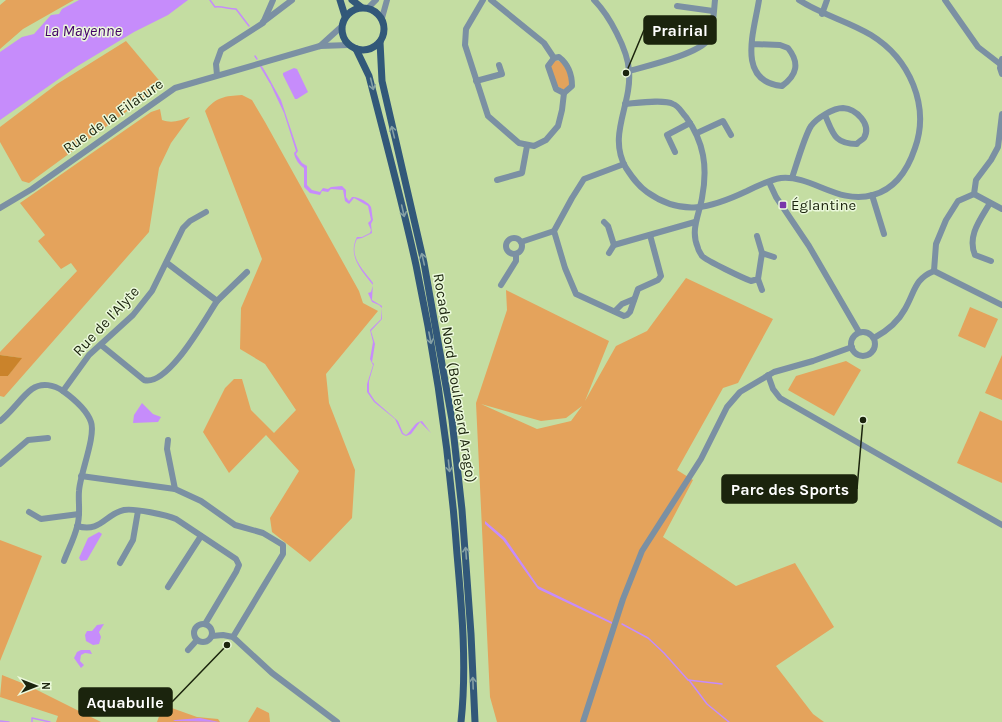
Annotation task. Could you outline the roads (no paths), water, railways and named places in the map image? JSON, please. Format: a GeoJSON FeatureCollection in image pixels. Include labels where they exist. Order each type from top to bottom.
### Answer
{"type":"FeatureCollection","features":[{"type":"Feature","properties":{"kind":"main road"},"geometry":{"type":"LineString","coordinates":[[340,0],[346,16]]}},
{"type":"Feature","properties":{"kind":"main road"},"geometry":{"type":"LineString","coordinates":[[352,0],[373,10],[382,18],[384,31],[380,42],[369,50],[356,49],[348,45],[344,40],[341,27],[346,16],[355,8],[364,7]]}},
{"type":"Feature","properties":{"kind":"main road","name":"Rocade Nord (Boulevard Arago)"},"geometry":{"type":"LineString","coordinates":[[380,42],[382,81],[424,263],[452,420],[463,518],[475,722]]}},
{"type":"Feature","properties":{"kind":"main road","name":"Rocade Nord (Boulevard Arago)"},"geometry":{"type":"LineString","coordinates":[[356,49],[369,76],[416,264],[444,422],[454,510],[461,605],[463,643],[461,722]]}},
{"type":"Feature","properties":{"kind":"street"},"geometry":{"type":"LineString","coordinates":[[262,23],[273,0]]}},
{"type":"Feature","properties":{"kind":"street"},"geometry":{"type":"LineString","coordinates":[[217,75],[216,64],[221,50],[262,23],[292,0]]}},
{"type":"Feature","properties":{"kind":"street"},"geometry":{"type":"LineString","coordinates":[[364,7],[376,0]]}},
{"type":"Feature","properties":{"kind":"street"},"geometry":{"type":"LineString","coordinates":[[382,18],[387,0]]}},
{"type":"Feature","properties":{"kind":"street"},"geometry":{"type":"LineString","coordinates":[[483,0],[466,30],[465,45],[488,116],[519,144],[534,146],[546,140],[558,126],[564,93],[572,86],[572,80],[566,62],[559,57],[554,58],[548,66],[553,84],[556,89],[564,93]]}},
{"type":"Feature","properties":{"kind":"street"},"geometry":{"type":"LineString","coordinates":[[490,0],[544,43],[554,58]]}},
{"type":"Feature","properties":{"kind":"street"},"geometry":{"type":"LineString","coordinates":[[594,0],[613,26],[629,71],[629,85],[620,123],[618,145],[624,164],[638,185],[659,199],[678,206],[700,208],[721,203],[769,182],[792,178],[844,196],[853,197],[872,195],[887,189],[900,178],[912,157],[921,128],[921,112],[918,94],[906,70],[896,56],[884,44],[856,28],[822,14],[799,0]]}},
{"type":"Feature","properties":{"kind":"street"},"geometry":{"type":"LineString","coordinates":[[629,71],[677,57],[705,44],[710,38],[715,0]]}},
{"type":"Feature","properties":{"kind":"street"},"geometry":{"type":"LineString","coordinates":[[753,44],[780,45],[788,48],[796,63],[796,71],[791,80],[782,86],[772,85],[763,81],[754,71],[751,58],[753,44],[760,0]]}},
{"type":"Feature","properties":{"kind":"street"},"geometry":{"type":"LineString","coordinates":[[822,14],[827,0]]}},
{"type":"Feature","properties":{"kind":"street"},"geometry":{"type":"LineString","coordinates":[[945,0],[978,48],[1001,62],[1002,74]]}},
{"type":"Feature","properties":{"kind":"street"},"geometry":{"type":"LineString","coordinates":[[677,6],[714,11]]}},
{"type":"Feature","properties":{"kind":"street","name":"Rue de la Filature"},"geometry":{"type":"LineString","coordinates":[[320,46],[341,27]]}},
{"type":"Feature","properties":{"kind":"street","name":"Rue de la Filature"},"geometry":{"type":"LineString","coordinates":[[0,208],[32,189],[163,95],[181,86],[320,46],[348,45]]}},
{"type":"Feature","properties":{"kind":"street"},"geometry":{"type":"LineString","coordinates":[[476,81],[502,74],[499,64]]}},
{"type":"Feature","properties":{"kind":"street"},"geometry":{"type":"LineString","coordinates":[[625,104],[673,103],[690,123],[697,133],[703,151],[705,166],[700,208],[695,222],[695,238],[698,249],[703,256],[751,281],[758,279]]}},
{"type":"Feature","properties":{"kind":"street"},"geometry":{"type":"LineString","coordinates":[[792,178],[811,126],[825,115],[834,110],[843,108],[853,111],[864,120],[866,128],[864,138],[856,144],[840,142],[835,136],[825,115]]}},
{"type":"Feature","properties":{"kind":"street"},"geometry":{"type":"LineString","coordinates":[[974,194],[976,180],[991,160],[998,146],[1002,114]]}},
{"type":"Feature","properties":{"kind":"street"},"geometry":{"type":"LineString","coordinates":[[697,133],[723,122],[731,136]]}},
{"type":"Feature","properties":{"kind":"street"},"geometry":{"type":"LineString","coordinates":[[674,152],[667,135],[690,123]]}},
{"type":"Feature","properties":{"kind":"street"},"geometry":{"type":"LineString","coordinates":[[497,180],[522,173],[527,146]]}},
{"type":"Feature","properties":{"kind":"street"},"geometry":{"type":"LineString","coordinates":[[522,242],[554,232],[584,179],[624,164]]}},
{"type":"Feature","properties":{"kind":"street"},"geometry":{"type":"LineString","coordinates":[[769,182],[776,197],[809,246],[859,332]]}},
{"type":"Feature","properties":{"kind":"street"},"geometry":{"type":"LineString","coordinates":[[974,194],[990,204],[1002,209]]}},
{"type":"Feature","properties":{"kind":"street"},"geometry":{"type":"LineString","coordinates":[[934,271],[936,244],[946,220],[958,201],[974,194]]}},
{"type":"Feature","properties":{"kind":"street"},"geometry":{"type":"LineString","coordinates":[[872,195],[884,234]]}},
{"type":"Feature","properties":{"kind":"street"},"geometry":{"type":"LineString","coordinates":[[990,204],[975,229],[972,240],[975,256],[991,261]]}},
{"type":"Feature","properties":{"kind":"street","name":"Rue de l'Alyte"},"geometry":{"type":"LineString","coordinates":[[63,391],[89,355],[133,315],[152,291],[183,228],[190,221],[206,212]]}},
{"type":"Feature","properties":{"kind":"street"},"geometry":{"type":"LineString","coordinates":[[604,222],[608,226],[614,245]]}},
{"type":"Feature","properties":{"kind":"street"},"geometry":{"type":"LineString","coordinates":[[609,253],[614,245],[695,222]]}},
{"type":"Feature","properties":{"kind":"street"},"geometry":{"type":"LineString","coordinates":[[554,232],[565,268],[576,294],[627,315],[630,312],[638,289],[658,280],[661,276],[650,235]]}},
{"type":"Feature","properties":{"kind":"street"},"geometry":{"type":"LineString","coordinates":[[757,236],[762,253],[758,279],[762,290]]}},
{"type":"Feature","properties":{"kind":"street"},"geometry":{"type":"LineString","coordinates":[[512,238],[518,238],[522,242],[522,250],[516,254],[508,252],[506,244],[512,238]]}},
{"type":"Feature","properties":{"kind":"street"},"geometry":{"type":"LineString","coordinates":[[762,253],[774,257]]}},
{"type":"Feature","properties":{"kind":"street"},"geometry":{"type":"LineString","coordinates":[[501,285],[516,261],[516,254]]}},
{"type":"Feature","properties":{"kind":"street"},"geometry":{"type":"LineString","coordinates":[[167,263],[217,301]]}},
{"type":"Feature","properties":{"kind":"street"},"geometry":{"type":"LineString","coordinates":[[934,271],[1002,305]]}},
{"type":"Feature","properties":{"kind":"street"},"geometry":{"type":"LineString","coordinates":[[874,338],[895,324],[905,310],[921,278],[934,271]]}},
{"type":"Feature","properties":{"kind":"street"},"geometry":{"type":"LineString","coordinates":[[101,345],[144,380],[155,380],[168,370],[180,356],[217,301],[247,272]]}},
{"type":"Feature","properties":{"kind":"street"},"geometry":{"type":"LineString","coordinates":[[615,311],[622,304],[634,299]]}},
{"type":"Feature","properties":{"kind":"street"},"geometry":{"type":"LineString","coordinates":[[852,347],[854,337],[859,332],[866,332],[874,338]]}},
{"type":"Feature","properties":{"kind":"street"},"geometry":{"type":"LineString","coordinates":[[852,347],[859,354],[866,355],[874,348],[874,338]]}},
{"type":"Feature","properties":{"kind":"street"},"geometry":{"type":"LineString","coordinates":[[583,722],[623,599],[642,551],[701,459],[727,407],[740,392],[768,375],[852,347]]}},
{"type":"Feature","properties":{"kind":"street"},"geometry":{"type":"LineString","coordinates":[[768,375],[773,389],[780,398],[1002,525]]}},
{"type":"Feature","properties":{"kind":"street"},"geometry":{"type":"LineString","coordinates":[[0,421],[11,412],[32,388],[42,385],[52,385],[63,391],[85,411],[92,424],[90,444],[79,490],[79,514],[77,526],[64,561]]}},
{"type":"Feature","properties":{"kind":"street"},"geometry":{"type":"LineString","coordinates":[[0,464],[28,440],[48,438]]}},
{"type":"Feature","properties":{"kind":"street"},"geometry":{"type":"LineString","coordinates":[[168,440],[167,449],[175,489]]}},
{"type":"Feature","properties":{"kind":"street"},"geometry":{"type":"LineString","coordinates":[[82,476],[175,489],[201,501],[234,525],[264,533],[282,545],[283,554],[233,637]]}},
{"type":"Feature","properties":{"kind":"street"},"geometry":{"type":"LineString","coordinates":[[77,526],[87,529],[94,528],[123,510],[170,516],[236,559],[239,565],[236,572],[205,624],[199,625],[195,630],[194,636],[198,640],[206,642],[212,636],[223,634],[233,637],[272,673],[336,722]]}},
{"type":"Feature","properties":{"kind":"street"},"geometry":{"type":"LineString","coordinates":[[120,563],[134,540],[138,511]]}},
{"type":"Feature","properties":{"kind":"street"},"geometry":{"type":"LineString","coordinates":[[29,512],[41,518],[79,514]]}},
{"type":"Feature","properties":{"kind":"street"},"geometry":{"type":"LineString","coordinates":[[168,587],[201,536]]}},
{"type":"Feature","properties":{"kind":"street"},"geometry":{"type":"LineString","coordinates":[[205,624],[212,630],[212,636]]}},
{"type":"Feature","properties":{"kind":"street"},"geometry":{"type":"LineString","coordinates":[[188,650],[198,640]]}},
{"type":"Feature","properties":{"kind":"water","name":"La Mayenne"},"geometry":{"type":"Polygon","coordinates":[[[79,0],[188,0],[168,15],[134,32],[76,67],[0,120],[0,52],[22,37],[34,34],[51,15],[59,14],[62,9],[79,0]]]}},
{"type":"Feature","properties":{"kind":"water"},"geometry":{"type":"Polygon","coordinates":[[[261,64],[281,100],[298,151],[296,154],[302,163],[307,166],[307,185],[312,190],[320,192],[323,188],[328,189],[331,187],[342,186],[346,190],[346,197],[349,201],[352,197],[357,197],[365,201],[371,207],[373,220],[371,224],[372,233],[362,238],[357,239],[354,252],[354,244],[357,237],[362,237],[370,233],[371,230],[368,223],[371,220],[368,206],[354,198],[349,204],[345,201],[343,190],[331,189],[328,192],[322,191],[320,195],[310,193],[304,187],[304,168],[299,164],[295,157],[294,153],[296,151],[284,113],[261,64]]]}},
{"type":"Feature","properties":{"kind":"water"},"geometry":{"type":"Polygon","coordinates":[[[294,68],[297,69],[308,92],[297,99],[295,99],[283,75],[283,73],[294,68]]]}},
{"type":"Feature","properties":{"kind":"water"},"geometry":{"type":"Polygon","coordinates":[[[354,253],[358,263],[373,285],[364,274],[360,269],[354,253]]]}},
{"type":"Feature","properties":{"kind":"water"},"geometry":{"type":"Polygon","coordinates":[[[373,286],[372,300],[382,306],[382,308],[372,302],[368,293],[371,292],[373,286]]]}},
{"type":"Feature","properties":{"kind":"water"},"geometry":{"type":"Polygon","coordinates":[[[382,308],[382,319],[371,331],[375,344],[372,362],[374,364],[369,381],[369,392],[375,401],[398,421],[403,433],[406,435],[417,423],[422,421],[431,433],[420,422],[411,434],[406,436],[402,434],[395,419],[374,402],[367,392],[367,384],[373,365],[370,359],[373,342],[370,330],[381,319],[382,308]]]}},
{"type":"Feature","properties":{"kind":"water"},"geometry":{"type":"Polygon","coordinates":[[[142,403],[153,414],[161,417],[158,422],[133,423],[134,415],[142,403]]]}},
{"type":"Feature","properties":{"kind":"water"},"geometry":{"type":"Polygon","coordinates":[[[485,521],[505,538],[538,586],[612,622],[612,624],[538,589],[503,540],[485,524],[485,521]]]}},
{"type":"Feature","properties":{"kind":"water"},"geometry":{"type":"Polygon","coordinates":[[[99,532],[102,534],[87,560],[81,561],[79,558],[88,538],[99,532]]]}},
{"type":"Feature","properties":{"kind":"water"},"geometry":{"type":"Polygon","coordinates":[[[104,624],[99,632],[101,637],[99,644],[93,645],[86,641],[85,635],[87,631],[92,631],[97,625],[104,624]]]}},
{"type":"Feature","properties":{"kind":"water"},"geometry":{"type":"Polygon","coordinates":[[[81,650],[90,650],[92,654],[85,653],[81,655],[80,661],[84,665],[81,668],[74,658],[77,652],[81,650]]]}},
{"type":"Feature","properties":{"kind":"water"},"geometry":{"type":"Polygon","coordinates":[[[200,718],[219,722],[173,721],[175,720],[200,718]]]}},
{"type":"Feature","properties":{"kind":"waterway"},"geometry":{"type":"LineString","coordinates":[[210,0],[215,7],[236,9],[249,26]]}},
{"type":"Feature","properties":{"kind":"waterway"},"geometry":{"type":"LineString","coordinates":[[260,65],[270,82]]}},
{"type":"Feature","properties":{"kind":"waterway"},"geometry":{"type":"LineString","coordinates":[[622,624],[648,638],[664,653],[688,680],[722,684]]}},
{"type":"Feature","properties":{"kind":"waterway"},"geometry":{"type":"LineString","coordinates":[[689,680],[707,704],[729,722]]}},
{"type":"Feature","properties":{"kind":"waterway"},"geometry":{"type":"LineString","coordinates":[[32,722],[32,718],[50,722]]}},
{"type":"Feature","properties":{"kind":"waterway"},"geometry":{"type":"LineString","coordinates":[[0,721],[9,722]]}},
{"type":"Feature","properties":{"kind":"place","name":"Prairial"},"geometry":{"type":"Point","coordinates":[626,73]}},
{"type":"Feature","properties":{"kind":"place","name":"Églantine"},"geometry":{"type":"Point","coordinates":[783,205]}},
{"type":"Feature","properties":{"kind":"place","name":"Parc des Sports"},"geometry":{"type":"Point","coordinates":[863,420]}},
{"type":"Feature","properties":{"kind":"place","name":"Aquabulle"},"geometry":{"type":"Point","coordinates":[227,645]}}]}
